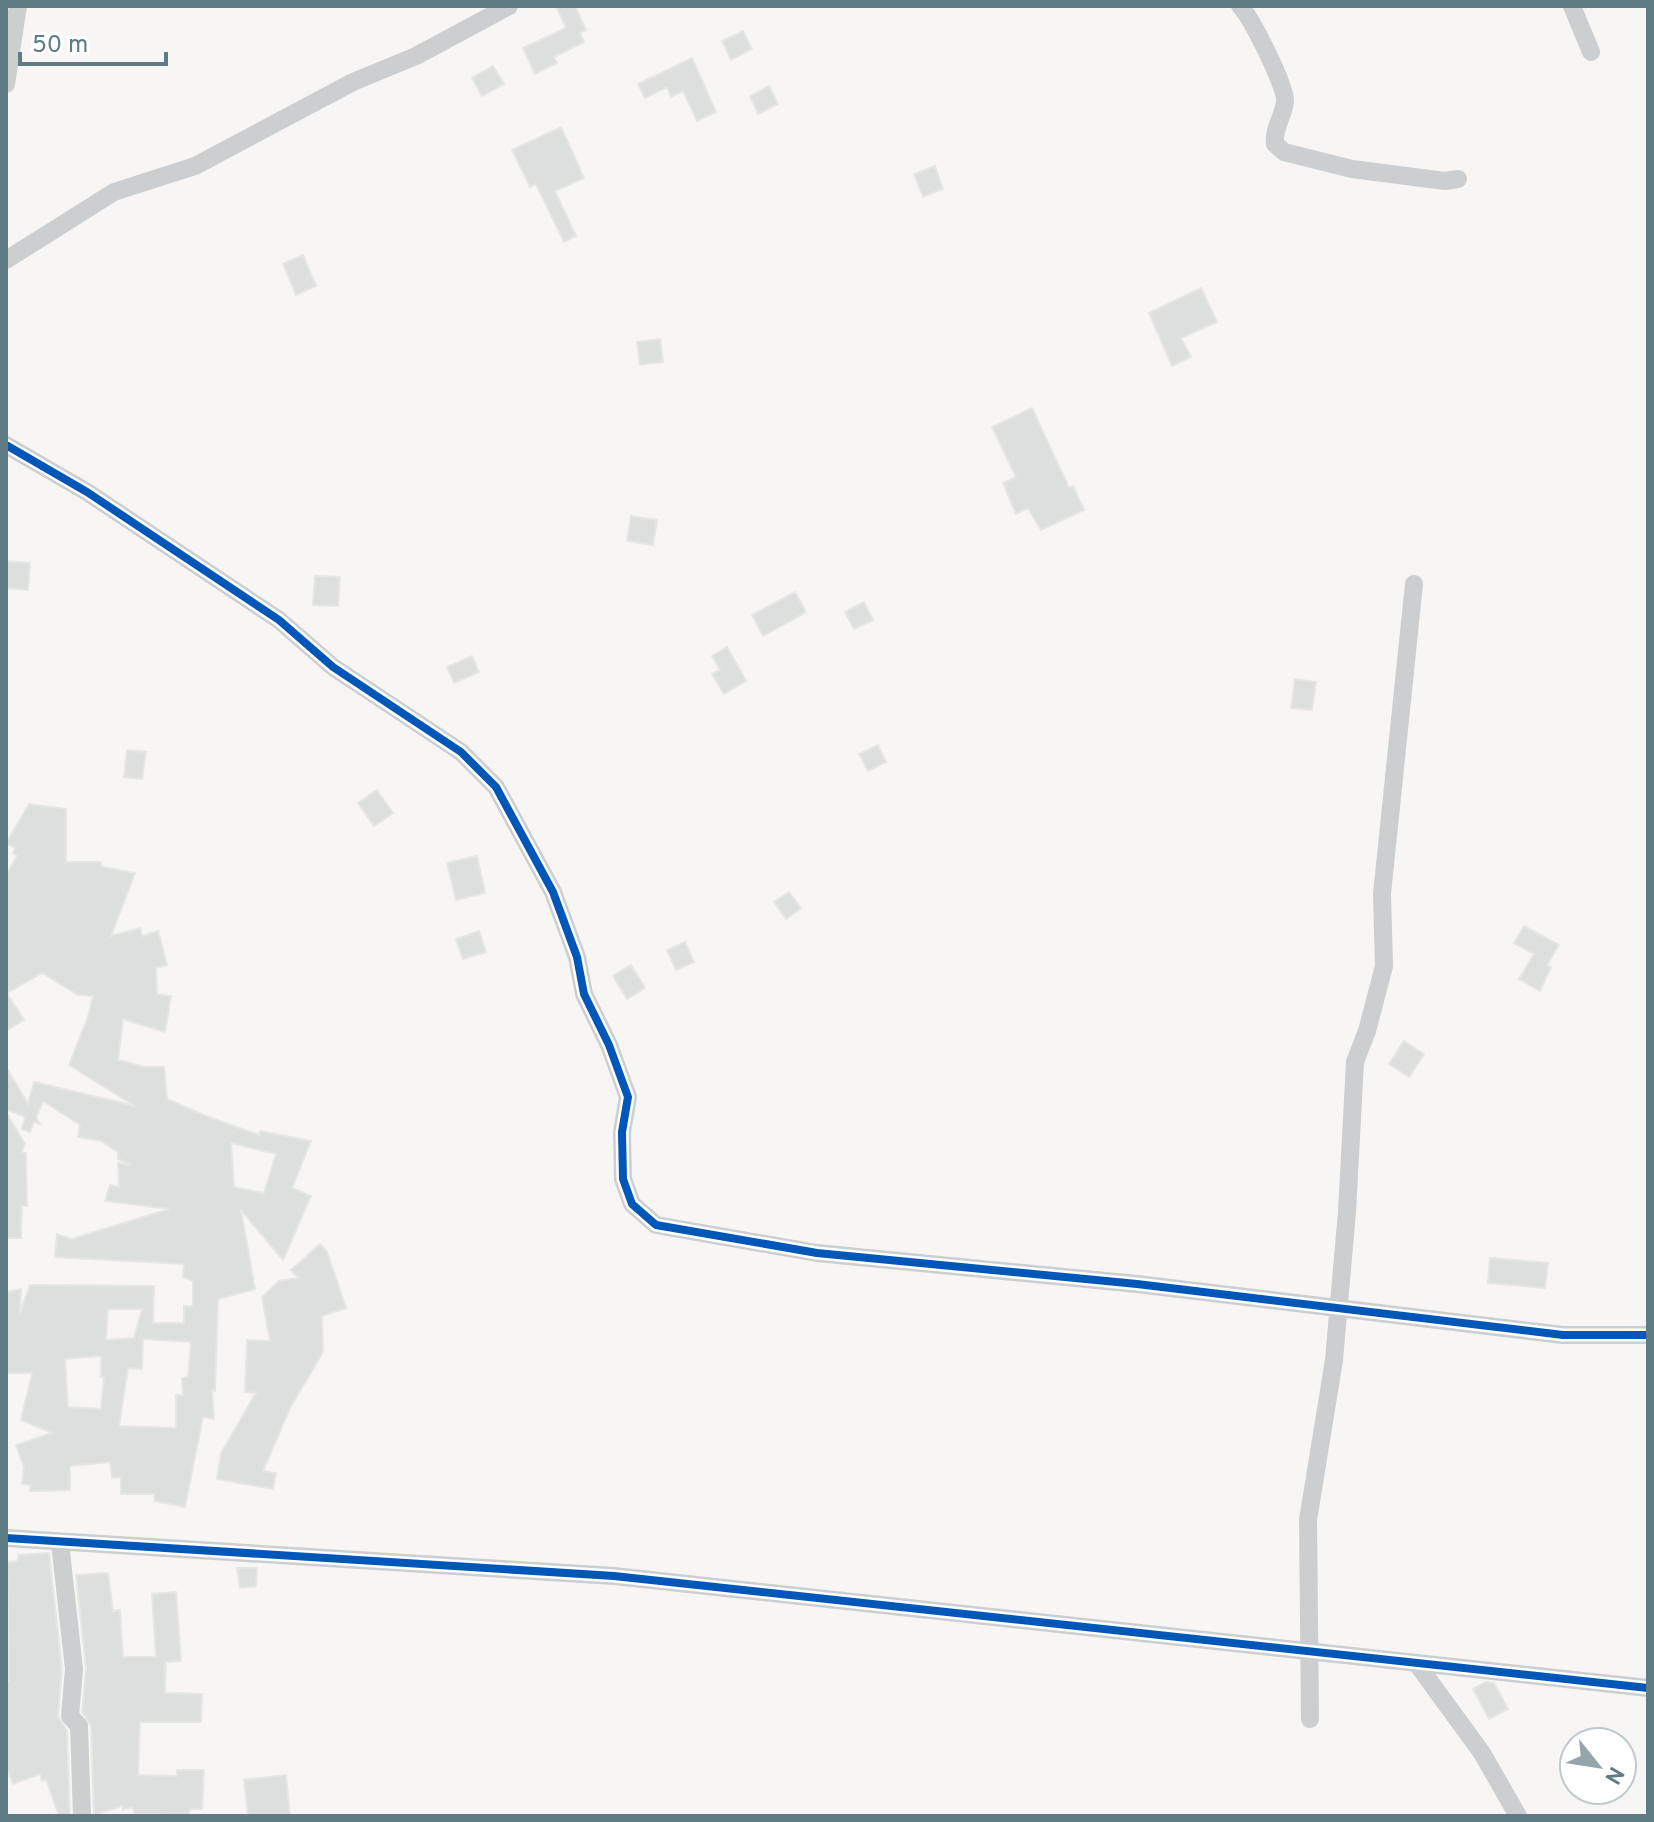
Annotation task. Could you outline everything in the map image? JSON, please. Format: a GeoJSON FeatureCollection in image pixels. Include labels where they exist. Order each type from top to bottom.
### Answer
{"type":"FeatureCollection","features":[{"type":"Feature","properties":{"kind":"street"},"geometry":{"type":"LineString","coordinates":[[6,84],[18,6]]}},
{"type":"Feature","properties":{"kind":"street"},"geometry":{"type":"LineString","coordinates":[[6,260],[114,192],[195,166],[353,82],[416,56],[509,6]]}},
{"type":"Feature","properties":{"kind":"street"},"geometry":{"type":"LineString","coordinates":[[1240,6],[1281,81],[1286,99],[1274,134],[1275,144],[1284,152],[1352,169],[1445,181],[1458,179]]}},
{"type":"Feature","properties":{"kind":"street"},"geometry":{"type":"LineString","coordinates":[[1572,6],[1591,52]]}},
{"type":"Feature","properties":{"kind":"street"},"geometry":{"type":"LineString","coordinates":[[6,445],[87,492],[279,620],[333,667],[461,752],[496,787],[553,892],[577,957],[584,994],[609,1045],[628,1097],[622,1132],[623,1179],[632,1204],[656,1225],[817,1253],[871,1255],[1563,1335],[1648,1335]]}},
{"type":"Feature","properties":{"kind":"street"},"geometry":{"type":"LineString","coordinates":[[1310,1719],[1308,1520],[1334,1360],[1355,1062],[1367,1031],[1384,966],[1382,894],[1414,584]]}},
{"type":"Feature","properties":{"kind":"street"},"geometry":{"type":"LineString","coordinates":[[6,1538],[614,1576],[1648,1688]]}},
{"type":"Feature","properties":{"kind":"street"},"geometry":{"type":"LineString","coordinates":[[60,1543],[74,1669],[70,1716],[79,1726],[82,1816]]}},
{"type":"Feature","properties":{"kind":"street"},"geometry":{"type":"LineString","coordinates":[[1417,1664],[1482,1753],[1518,1816]]}},
{"type":"Feature","properties":{"kind":"building"},"geometry":{"type":"Polygon","coordinates":[[[556,6],[575,6],[586,30],[580,33],[584,42],[554,57],[557,63],[535,74],[523,48],[566,28],[556,6]]]}},
{"type":"Feature","properties":{"kind":"building"},"geometry":{"type":"Polygon","coordinates":[[[743,31],[752,49],[731,60],[722,41],[743,31]]]}},
{"type":"Feature","properties":{"kind":"building"},"geometry":{"type":"Polygon","coordinates":[[[692,58],[716,112],[697,121],[683,91],[671,97],[667,87],[645,98],[638,84],[692,58]]]}},
{"type":"Feature","properties":{"kind":"building"},"geometry":{"type":"Polygon","coordinates":[[[493,66],[504,84],[482,96],[472,78],[493,66]]]}},
{"type":"Feature","properties":{"kind":"building"},"geometry":{"type":"Polygon","coordinates":[[[769,86],[778,104],[758,114],[750,96],[769,86]]]}},
{"type":"Feature","properties":{"kind":"building"},"geometry":{"type":"Polygon","coordinates":[[[561,127],[584,178],[555,191],[576,236],[564,242],[536,184],[530,187],[512,150],[561,127]]]}},
{"type":"Feature","properties":{"kind":"building"},"geometry":{"type":"Polygon","coordinates":[[[935,166],[943,189],[923,197],[914,174],[935,166]]]}},
{"type":"Feature","properties":{"kind":"building"},"geometry":{"type":"Polygon","coordinates":[[[303,255],[316,286],[296,295],[283,264],[303,255]]]}},
{"type":"Feature","properties":{"kind":"building"},"geometry":{"type":"Polygon","coordinates":[[[1201,288],[1217,322],[1181,338],[1191,357],[1172,366],[1149,313],[1201,288]]]}},
{"type":"Feature","properties":{"kind":"building"},"geometry":{"type":"Polygon","coordinates":[[[660,339],[663,362],[640,365],[637,342],[660,339]]]}},
{"type":"Feature","properties":{"kind":"building"},"geometry":{"type":"Polygon","coordinates":[[[1032,408],[1069,488],[1073,486],[1084,510],[1041,530],[1028,508],[1016,514],[1003,483],[1016,477],[992,427],[1032,408]]]}},
{"type":"Feature","properties":{"kind":"building"},"geometry":{"type":"Polygon","coordinates":[[[631,516],[657,520],[653,545],[627,541],[631,516]]]}},
{"type":"Feature","properties":{"kind":"building"},"geometry":{"type":"Polygon","coordinates":[[[6,561],[30,563],[28,590],[6,588],[6,561]]]}},
{"type":"Feature","properties":{"kind":"building"},"geometry":{"type":"Polygon","coordinates":[[[315,576],[340,577],[338,606],[313,605],[315,576]]]}},
{"type":"Feature","properties":{"kind":"building"},"geometry":{"type":"Polygon","coordinates":[[[795,592],[806,612],[763,636],[752,615],[795,592]]]}},
{"type":"Feature","properties":{"kind":"building"},"geometry":{"type":"Polygon","coordinates":[[[864,602],[873,620],[854,629],[845,612],[864,602]]]}},
{"type":"Feature","properties":{"kind":"building"},"geometry":{"type":"Polygon","coordinates":[[[727,647],[746,681],[724,694],[712,674],[720,670],[712,656],[727,647]]]}},
{"type":"Feature","properties":{"kind":"building"},"geometry":{"type":"Polygon","coordinates":[[[472,656],[479,672],[454,683],[447,667],[472,656]]]}},
{"type":"Feature","properties":{"kind":"building"},"geometry":{"type":"Polygon","coordinates":[[[1295,679],[1316,682],[1312,710],[1291,708],[1295,679]]]}},
{"type":"Feature","properties":{"kind":"building"},"geometry":{"type":"Polygon","coordinates":[[[878,745],[886,762],[868,771],[859,754],[878,745]]]}},
{"type":"Feature","properties":{"kind":"building"},"geometry":{"type":"Polygon","coordinates":[[[127,750],[146,752],[142,779],[124,777],[127,750]]]}},
{"type":"Feature","properties":{"kind":"building"},"geometry":{"type":"Polygon","coordinates":[[[377,790],[393,813],[374,826],[358,803],[377,790]]]}},
{"type":"Feature","properties":{"kind":"building"},"geometry":{"type":"Polygon","coordinates":[[[29,804],[66,809],[66,862],[101,862],[102,867],[135,873],[111,936],[140,928],[142,936],[158,931],[167,965],[156,968],[157,994],[171,996],[165,1032],[123,1019],[118,1060],[145,1067],[164,1067],[167,1099],[206,1116],[259,1135],[260,1131],[311,1141],[292,1188],[311,1196],[283,1260],[241,1210],[255,1289],[218,1299],[215,1391],[212,1390],[214,1419],[203,1417],[185,1507],[154,1501],[155,1494],[121,1494],[121,1477],[112,1478],[110,1462],[70,1466],[70,1490],[30,1491],[30,1485],[22,1484],[24,1467],[16,1445],[52,1433],[21,1420],[32,1373],[6,1373],[6,1292],[21,1289],[20,1313],[30,1285],[154,1286],[153,1323],[184,1323],[184,1306],[193,1306],[193,1281],[183,1277],[184,1264],[55,1257],[57,1234],[72,1239],[169,1209],[105,1201],[110,1185],[119,1187],[118,1163],[131,1165],[118,1159],[118,1152],[101,1141],[78,1137],[80,1125],[43,1101],[36,1118],[40,1124],[34,1122],[30,1132],[22,1129],[25,1117],[6,1109],[6,1067],[28,1104],[34,1082],[135,1106],[69,1065],[93,996],[78,995],[42,973],[7,993],[24,1020],[6,1031],[6,875],[17,856],[13,853],[15,848],[6,843],[29,804]],[[231,1143],[234,1187],[264,1193],[276,1154],[231,1143]],[[108,1309],[106,1340],[134,1338],[142,1309],[108,1309]],[[143,1339],[142,1369],[128,1368],[119,1426],[176,1428],[176,1395],[183,1395],[182,1378],[188,1377],[191,1342],[143,1339]],[[101,1356],[65,1359],[68,1407],[101,1409],[104,1377],[101,1377],[101,1356]]]}},
{"type":"Feature","properties":{"kind":"building"},"geometry":{"type":"Polygon","coordinates":[[[477,856],[485,893],[456,900],[447,863],[477,856]]]}},
{"type":"Feature","properties":{"kind":"building"},"geometry":{"type":"Polygon","coordinates":[[[789,892],[801,908],[786,919],[774,902],[789,892]]]}},
{"type":"Feature","properties":{"kind":"building"},"geometry":{"type":"Polygon","coordinates":[[[1524,926],[1559,945],[1547,965],[1551,967],[1540,991],[1519,979],[1534,954],[1514,943],[1524,926]]]}},
{"type":"Feature","properties":{"kind":"building"},"geometry":{"type":"Polygon","coordinates":[[[479,931],[486,952],[463,959],[456,939],[479,931]]]}},
{"type":"Feature","properties":{"kind":"building"},"geometry":{"type":"Polygon","coordinates":[[[685,942],[694,962],[676,970],[667,950],[685,942]]]}},
{"type":"Feature","properties":{"kind":"building"},"geometry":{"type":"Polygon","coordinates":[[[631,965],[645,988],[627,999],[613,976],[631,965]]]}},
{"type":"Feature","properties":{"kind":"building"},"geometry":{"type":"Polygon","coordinates":[[[1404,1041],[1424,1054],[1409,1077],[1389,1064],[1404,1041]]]}},
{"type":"Feature","properties":{"kind":"building"},"geometry":{"type":"Polygon","coordinates":[[[6,1112],[25,1144],[21,1153],[26,1153],[27,1206],[22,1206],[21,1238],[6,1238],[6,1112]]]}},
{"type":"Feature","properties":{"kind":"building"},"geometry":{"type":"Polygon","coordinates":[[[320,1244],[327,1252],[346,1308],[322,1316],[323,1352],[290,1408],[263,1471],[276,1473],[273,1489],[217,1479],[221,1453],[256,1393],[245,1392],[247,1340],[270,1341],[262,1297],[279,1281],[298,1278],[291,1270],[320,1244]]]}},
{"type":"Feature","properties":{"kind":"building"},"geometry":{"type":"Polygon","coordinates":[[[1490,1258],[1548,1263],[1545,1288],[1488,1283],[1490,1258]]]}},
{"type":"Feature","properties":{"kind":"building"},"geometry":{"type":"Polygon","coordinates":[[[49,1553],[62,1669],[58,1716],[67,1731],[70,1815],[67,1816],[59,1816],[46,1779],[42,1781],[40,1774],[13,1784],[6,1766],[6,1681],[9,1681],[7,1562],[18,1561],[18,1555],[49,1553]]]}},
{"type":"Feature","properties":{"kind":"building"},"geometry":{"type":"Polygon","coordinates":[[[237,1568],[257,1568],[256,1586],[240,1588],[237,1568]]]}},
{"type":"Feature","properties":{"kind":"building"},"geometry":{"type":"Polygon","coordinates":[[[108,1573],[113,1611],[120,1610],[123,1657],[156,1657],[152,1594],[176,1592],[181,1661],[166,1662],[165,1693],[202,1694],[201,1722],[140,1722],[138,1775],[177,1776],[177,1770],[204,1770],[202,1809],[190,1809],[189,1815],[135,1814],[132,1807],[123,1810],[122,1806],[94,1815],[91,1726],[82,1712],[86,1668],[76,1575],[108,1573]]]}},
{"type":"Feature","properties":{"kind":"building"},"geometry":{"type":"Polygon","coordinates":[[[1486,1682],[1494,1683],[1508,1709],[1489,1719],[1473,1689],[1486,1682]]]}},
{"type":"Feature","properties":{"kind":"building"},"geometry":{"type":"Polygon","coordinates":[[[286,1775],[290,1816],[248,1816],[244,1780],[286,1775]]]}},
{"type":"Feature","properties":{"kind":"cycle path"},"geometry":{"type":"LineString","coordinates":[[6,445],[87,492],[279,620],[333,667],[461,752],[496,787],[553,892],[577,957],[584,994],[609,1045],[628,1097],[622,1132],[623,1179],[632,1204],[656,1225],[817,1253],[1137,1284],[1563,1335],[1648,1335]]}},
{"type":"Feature","properties":{"kind":"cycle path"},"geometry":{"type":"LineString","coordinates":[[6,1538],[614,1576],[1648,1688]]}}]}
